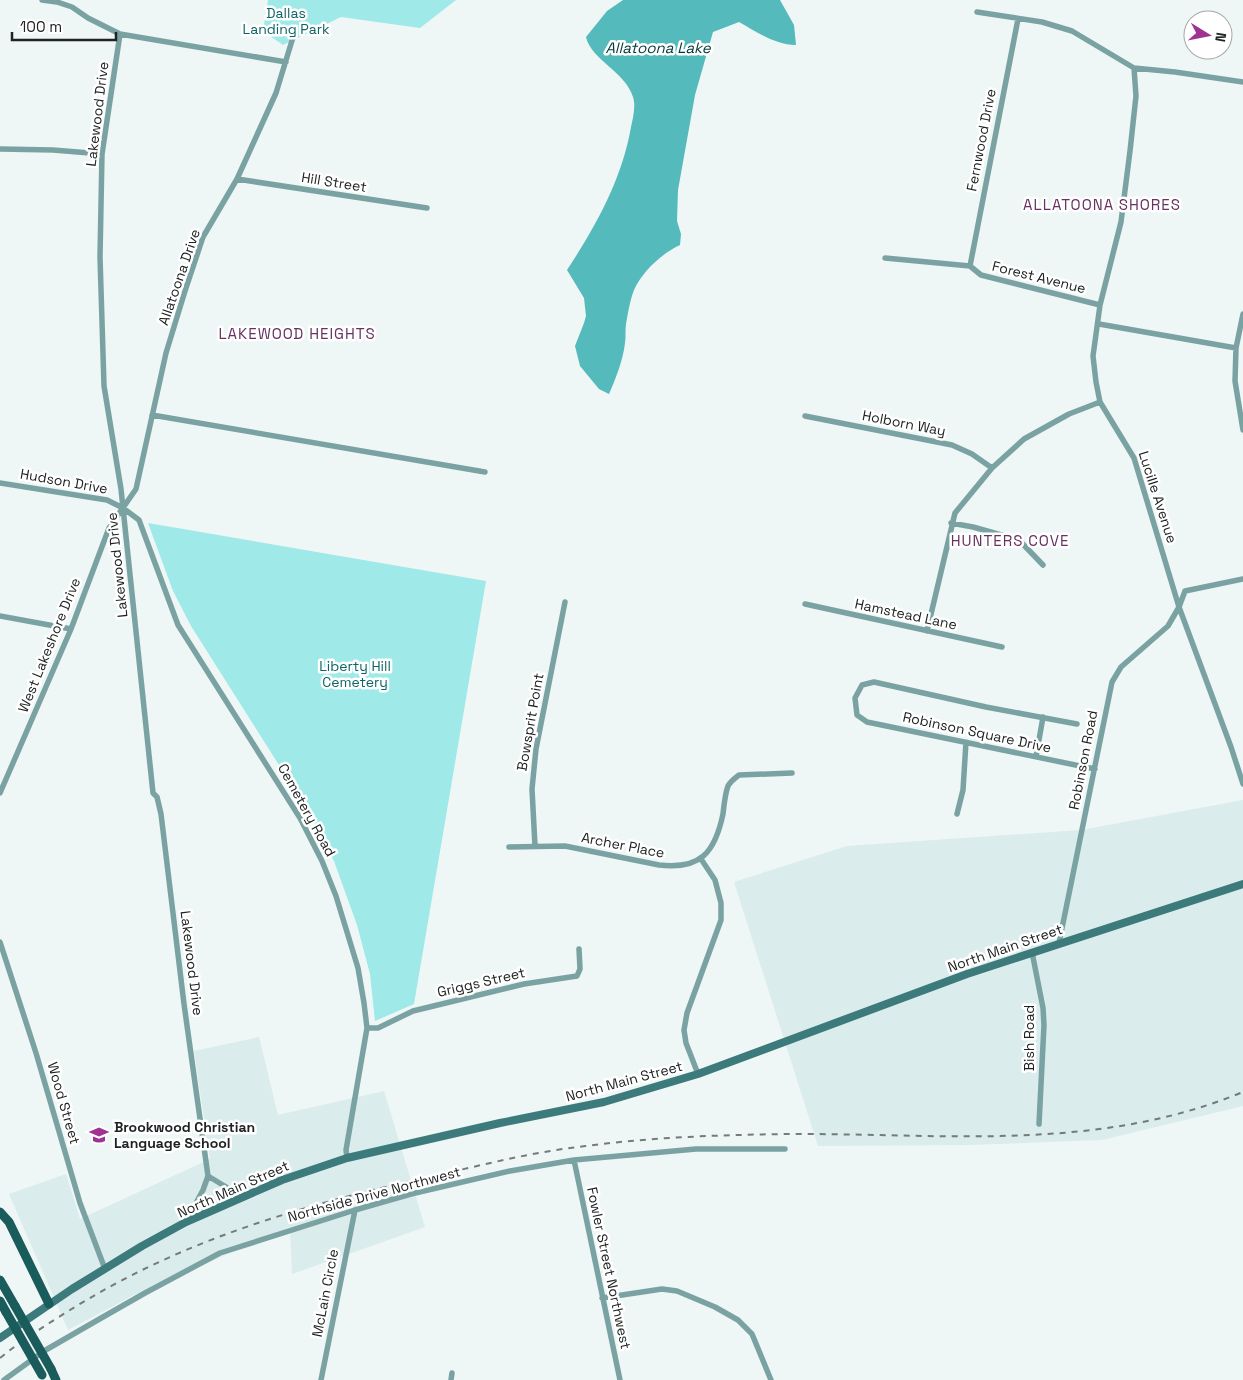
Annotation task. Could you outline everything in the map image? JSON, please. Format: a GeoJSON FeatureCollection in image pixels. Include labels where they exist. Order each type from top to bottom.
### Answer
{"type":"FeatureCollection","features":[{"type":"Feature","properties":{"kind":"main road","name":"North Main Street"},"geometry":{"type":"LineString","coordinates":[[0,1338],[49,1304],[142,1246],[186,1222],[282,1180],[347,1158],[500,1123],[604,1102],[698,1074],[967,974],[1243,884]]}},
{"type":"Feature","properties":{"kind":"main road"},"geometry":{"type":"LineString","coordinates":[[0,1212],[9,1222],[49,1304]]}},
{"type":"Feature","properties":{"kind":"main road"},"geometry":{"type":"LineString","coordinates":[[0,1280],[56,1380]]}},
{"type":"Feature","properties":{"kind":"main road"},"geometry":{"type":"LineString","coordinates":[[0,1301],[43,1378]]}},
{"type":"Feature","properties":{"kind":"street"},"geometry":{"type":"LineString","coordinates":[[42,0],[72,7],[88,18],[120,34],[286,62]]}},
{"type":"Feature","properties":{"kind":"street"},"geometry":{"type":"LineString","coordinates":[[977,12],[1042,22],[1072,31],[1134,68],[1243,82]]}},
{"type":"Feature","properties":{"kind":"street","name":"Fernwood Drive"},"geometry":{"type":"LineString","coordinates":[[970,266],[1018,18]]}},
{"type":"Feature","properties":{"kind":"street","name":"Lakewood Drive"},"geometry":{"type":"LineString","coordinates":[[120,34],[102,154],[100,257],[104,386],[123,508],[152,784],[160,814],[208,1176]]}},
{"type":"Feature","properties":{"kind":"street","name":"Allatoona Drive"},"geometry":{"type":"LineString","coordinates":[[123,508],[136,489],[166,353],[184,291],[203,238],[237,179],[276,92],[294,34]]}},
{"type":"Feature","properties":{"kind":"street","name":"Lucille Avenue"},"geometry":{"type":"LineString","coordinates":[[1134,68],[1136,96],[1121,222],[1100,305],[1094,356],[1100,402],[1134,458],[1179,607],[1243,784]]}},
{"type":"Feature","properties":{"kind":"street"},"geometry":{"type":"LineString","coordinates":[[0,149],[53,150],[102,154]]}},
{"type":"Feature","properties":{"kind":"street","name":"Hill Street"},"geometry":{"type":"LineString","coordinates":[[237,179],[427,208]]}},
{"type":"Feature","properties":{"kind":"street","name":"Forest Avenue"},"geometry":{"type":"LineString","coordinates":[[885,258],[970,266],[980,275],[1100,305]]}},
{"type":"Feature","properties":{"kind":"street"},"geometry":{"type":"LineString","coordinates":[[1243,314],[1236,348],[1235,381],[1243,430]]}},
{"type":"Feature","properties":{"kind":"street"},"geometry":{"type":"LineString","coordinates":[[1099,324],[1236,348]]}},
{"type":"Feature","properties":{"kind":"street"},"geometry":{"type":"LineString","coordinates":[[927,631],[951,523],[955,513],[992,468],[1024,439],[1069,414],[1100,402]]}},
{"type":"Feature","properties":{"kind":"street"},"geometry":{"type":"LineString","coordinates":[[152,415],[485,472]]}},
{"type":"Feature","properties":{"kind":"street","name":"Holborn Way"},"geometry":{"type":"LineString","coordinates":[[805,416],[952,445],[972,454],[992,468]]}},
{"type":"Feature","properties":{"kind":"street","name":"Hudson Drive"},"geometry":{"type":"LineString","coordinates":[[0,482],[107,500],[123,508]]}},
{"type":"Feature","properties":{"kind":"street","name":"West Lakeshore Drive"},"geometry":{"type":"LineString","coordinates":[[0,792],[71,629],[109,528],[123,508]]}},
{"type":"Feature","properties":{"kind":"street","name":"Cemetery Road"},"geometry":{"type":"LineString","coordinates":[[123,508],[139,520],[178,625],[300,818],[322,861],[336,896],[358,968],[367,1028],[346,1150],[347,1158]]}},
{"type":"Feature","properties":{"kind":"street"},"geometry":{"type":"LineString","coordinates":[[951,523],[1019,540],[1042,564]]}},
{"type":"Feature","properties":{"kind":"street","name":"Robinson Road"},"geometry":{"type":"LineString","coordinates":[[1059,943],[1112,682],[1121,667],[1168,626],[1179,607],[1185,591],[1243,579]]}},
{"type":"Feature","properties":{"kind":"street","name":"Bowsprit Point"},"geometry":{"type":"LineString","coordinates":[[535,846],[532,789],[536,749],[565,602]]}},
{"type":"Feature","properties":{"kind":"street","name":"Hamstead Lane"},"geometry":{"type":"LineString","coordinates":[[805,604],[1002,647]]}},
{"type":"Feature","properties":{"kind":"street"},"geometry":{"type":"LineString","coordinates":[[0,616],[71,629]]}},
{"type":"Feature","properties":{"kind":"street","name":"Robinson Square Drive"},"geometry":{"type":"LineString","coordinates":[[1043,718],[874,682],[862,685],[855,698],[857,714],[867,722],[1094,769]]}},
{"type":"Feature","properties":{"kind":"street"},"geometry":{"type":"LineString","coordinates":[[1036,757],[1043,718],[1077,724]]}},
{"type":"Feature","properties":{"kind":"street"},"geometry":{"type":"LineString","coordinates":[[957,814],[963,790],[966,742]]}},
{"type":"Feature","properties":{"kind":"street"},"geometry":{"type":"LineString","coordinates":[[698,1074],[686,1044],[684,1030],[687,1013],[721,920],[722,903],[715,880],[701,859],[719,832],[728,786],[739,775],[792,773]]}},
{"type":"Feature","properties":{"kind":"street","name":"Archer Place"},"geometry":{"type":"LineString","coordinates":[[509,847],[565,846],[671,867],[685,865],[701,859]]}},
{"type":"Feature","properties":{"kind":"street","name":"Wood Street"},"geometry":{"type":"LineString","coordinates":[[0,942],[36,1053],[80,1203],[105,1269]]}},
{"type":"Feature","properties":{"kind":"street","name":"Griggs Street"},"geometry":{"type":"LineString","coordinates":[[367,1028],[378,1028],[422,1008],[524,984],[577,976],[580,969],[579,949]]}},
{"type":"Feature","properties":{"kind":"street","name":"Bish Road"},"geometry":{"type":"LineString","coordinates":[[1032,952],[1043,1008],[1044,1025],[1039,1124]]}},
{"type":"Feature","properties":{"kind":"street","name":"Northside Drive Northwest"},"geometry":{"type":"LineString","coordinates":[[4,1380],[44,1351],[144,1293],[220,1253],[355,1210],[411,1194],[543,1164],[696,1149],[785,1149]]}},
{"type":"Feature","properties":{"kind":"street","name":"Fowler Street Northwest"},"geometry":{"type":"LineString","coordinates":[[574,1160],[620,1380]]}},
{"type":"Feature","properties":{"kind":"street"},"geometry":{"type":"LineString","coordinates":[[186,1222],[203,1190],[208,1176],[231,1190],[245,1195]]}},
{"type":"Feature","properties":{"kind":"street","name":"McLain Circle"},"geometry":{"type":"LineString","coordinates":[[321,1380],[355,1210]]}},
{"type":"Feature","properties":{"kind":"street"},"geometry":{"type":"LineString","coordinates":[[602,1298],[662,1289],[677,1291],[715,1307],[738,1320],[752,1334],[771,1380]]}},
{"type":"Feature","properties":{"kind":"street"},"geometry":{"type":"LineString","coordinates":[[451,1380],[452,1373]]}},
{"type":"Feature","properties":{"kind":"shaded area"},"geometry":{"type":"Polygon","coordinates":[[[1243,800],[1243,1106],[1102,1140],[970,1145],[818,1146],[734,882],[847,846],[1081,830],[1243,800]]]}},
{"type":"Feature","properties":{"kind":"shaded area"},"geometry":{"type":"Polygon","coordinates":[[[259,1037],[278,1115],[384,1091],[425,1227],[292,1274],[290,1227],[136,1294],[68,1330],[9,1194],[66,1174],[80,1219],[210,1159],[194,1051],[259,1037]]]}},
{"type":"Feature","properties":{"kind":"green space","name":"Dallas Landing Park"},"geometry":{"type":"Polygon","coordinates":[[[268,0],[456,0],[420,28],[341,17],[283,45],[263,31],[268,0]]]}},
{"type":"Feature","properties":{"kind":"green space","name":"Liberty Hill Cemetery"},"geometry":{"type":"Polygon","coordinates":[[[148,523],[486,581],[414,1004],[375,1021],[370,974],[357,925],[334,861],[308,811],[191,626],[173,591],[148,523]]]}},
{"type":"Feature","properties":{"kind":"water","name":"Allatoona Lake"},"geometry":{"type":"Polygon","coordinates":[[[623,0],[780,0],[794,25],[796,45],[773,40],[739,22],[713,32],[695,95],[678,190],[677,221],[681,234],[680,245],[666,253],[653,264],[642,276],[634,290],[626,324],[623,356],[609,394],[599,389],[580,366],[575,346],[586,316],[584,298],[567,270],[598,219],[606,202],[621,165],[633,120],[634,101],[629,88],[594,52],[586,37],[607,11],[623,0]]]}},
{"type":"Feature","properties":{"kind":"railway"},"geometry":{"type":"LineString","coordinates":[[0,1358],[43,1327],[111,1286],[196,1246],[283,1215],[328,1202],[503,1160],[544,1152],[611,1143],[686,1137],[787,1134],[1018,1136],[1075,1132],[1131,1124],[1187,1111],[1243,1092]]}},
{"type":"Feature","properties":{"kind":"place","name":"Brookwood Christian Language School"},"geometry":{"type":"Point","coordinates":[99,1135]}},
{"type":"Feature","properties":{"kind":"district","name":"ALLATOONA SHORES"},"geometry":{"type":"Point","coordinates":[1102,205]}},
{"type":"Feature","properties":{"kind":"district","name":"LAKEWOOD HEIGHTS"},"geometry":{"type":"Point","coordinates":[297,334]}},
{"type":"Feature","properties":{"kind":"district","name":"HUNTERS COVE"},"geometry":{"type":"Point","coordinates":[1010,541]}}]}
